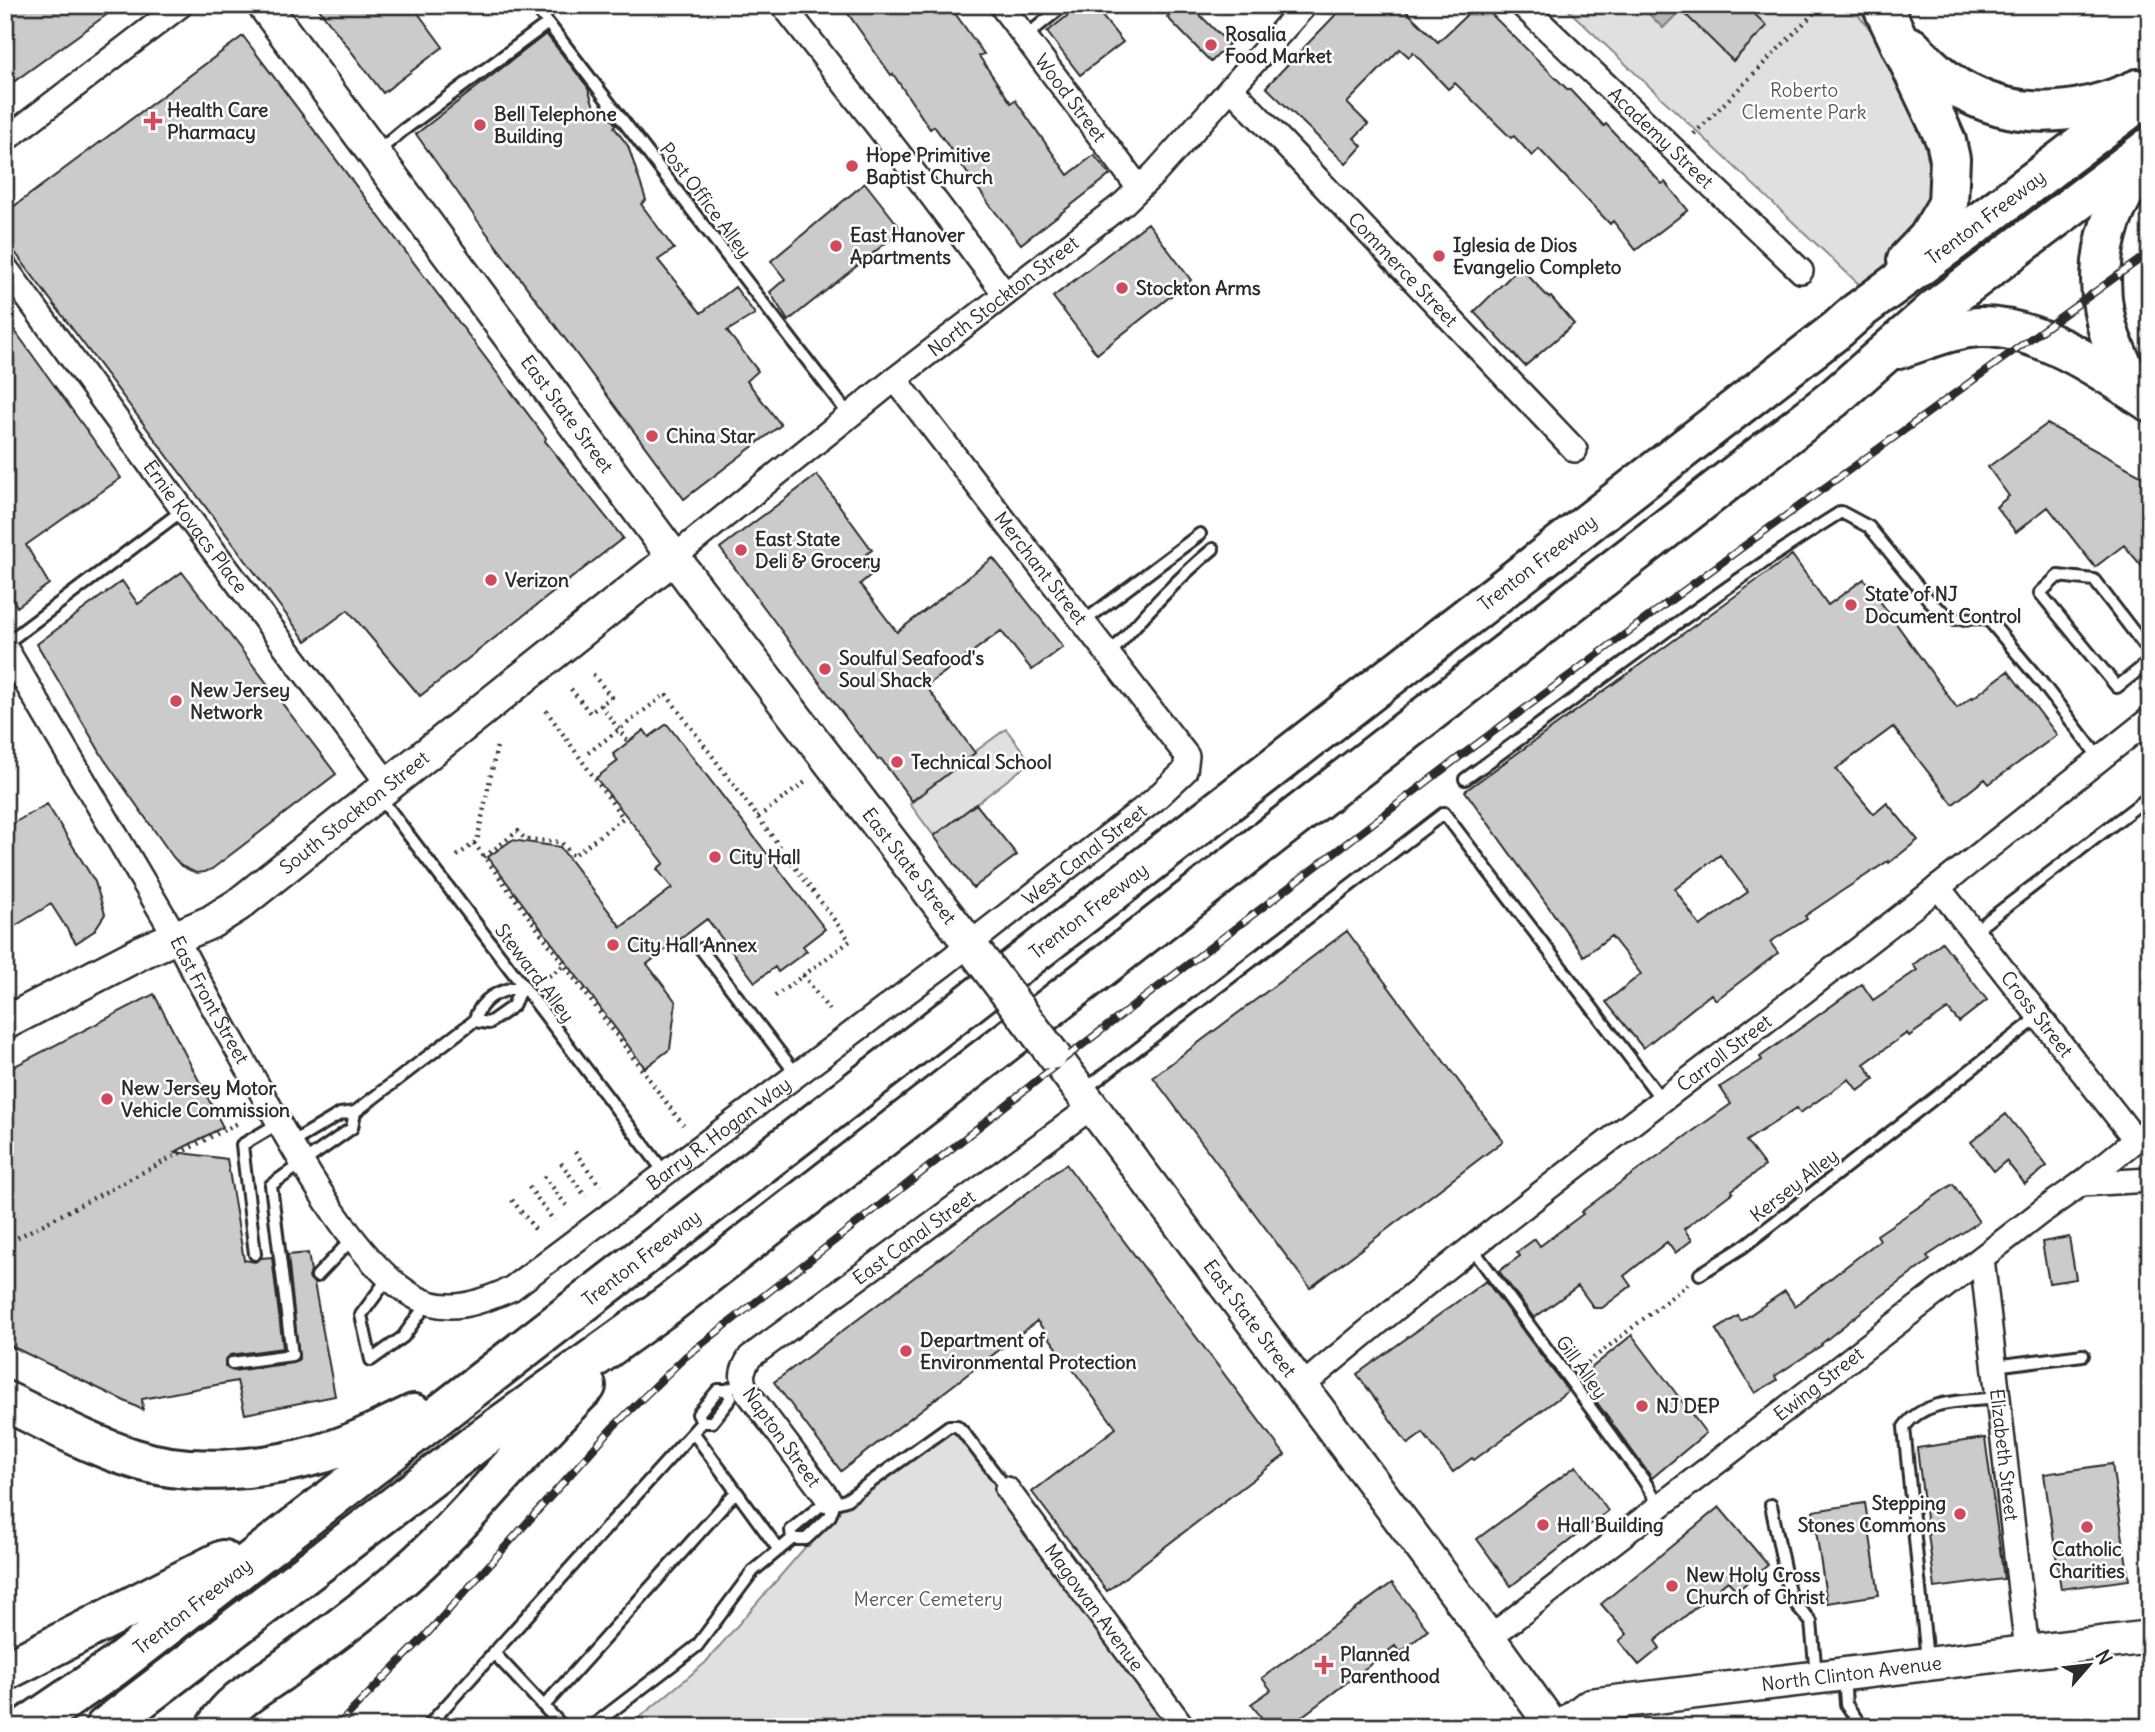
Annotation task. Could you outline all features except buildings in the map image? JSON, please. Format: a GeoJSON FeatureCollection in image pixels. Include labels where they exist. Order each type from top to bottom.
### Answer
{"type":"FeatureCollection","features":[{"type":"Feature","properties":{"kind":"highway"},"geometry":{"type":"LineString","coordinates":[[1887,17],[1930,66],[1954,86],[1981,100],[2005,108],[2046,112],[2071,110],[2100,104],[2150,83]]}},
{"type":"Feature","properties":{"kind":"highway"},"geometry":{"type":"LineString","coordinates":[[1857,312],[1928,238],[1948,204],[1950,192],[1950,159],[1946,141],[1887,17]]}},
{"type":"Feature","properties":{"kind":"highway","name":"Trenton Freeway"},"geometry":{"type":"LineString","coordinates":[[26,1727],[114,1667],[1857,312],[2150,93]]}},
{"type":"Feature","properties":{"kind":"highway"},"geometry":{"type":"LineString","coordinates":[[119,1716],[482,1438],[669,1304],[1833,399],[1934,310],[2150,148]]}},
{"type":"Feature","properties":{"kind":"highway"},"geometry":{"type":"LineString","coordinates":[[2143,398],[2112,340],[2105,316],[2101,260],[2106,235],[2117,206],[2150,148]]}},
{"type":"Feature","properties":{"kind":"highway"},"geometry":{"type":"LineString","coordinates":[[1885,353],[1943,334],[1979,327],[2005,328],[2076,355],[2143,398]]}},
{"type":"Feature","properties":{"kind":"highway"},"geometry":{"type":"LineString","coordinates":[[216,1727],[237,1702],[361,1611],[442,1540],[559,1413],[669,1304]]}},
{"type":"Feature","properties":{"kind":"highway"},"geometry":{"type":"LineString","coordinates":[[5,1401],[84,1439],[132,1458],[167,1467],[217,1469],[252,1468],[317,1455],[367,1436],[472,1388]]}},
{"type":"Feature","properties":{"kind":"highway"},"geometry":{"type":"LineString","coordinates":[[5,1671],[202,1570],[291,1528]]}},
{"type":"Feature","properties":{"kind":"street"},"geometry":{"type":"LineString","coordinates":[[5,140],[181,5]]}},
{"type":"Feature","properties":{"kind":"street","name":"East State Street"},"geometry":{"type":"LineString","coordinates":[[264,5],[674,557],[1087,1099],[1553,1727]]}},
{"type":"Feature","properties":{"kind":"street"},"geometry":{"type":"LineString","coordinates":[[783,5],[925,187],[1005,295]]}},
{"type":"Feature","properties":{"kind":"street","name":"Wood Street"},"geometry":{"type":"LineString","coordinates":[[1001,5],[1139,188]]}},
{"type":"Feature","properties":{"kind":"street","name":"North Stockton Street"},"geometry":{"type":"LineString","coordinates":[[674,557],[1139,188],[1305,5]]}},
{"type":"Feature","properties":{"kind":"street","name":"Academy Street"},"geometry":{"type":"LineString","coordinates":[[1522,5],[1801,271]]}},
{"type":"Feature","properties":{"kind":"street","name":"Commerce Street"},"geometry":{"type":"LineString","coordinates":[[1231,88],[1575,450]]}},
{"type":"Feature","properties":{"kind":"street","name":"Ernie Kovacs Place"},"geometry":{"type":"LineString","coordinates":[[5,267],[383,789]]}},
{"type":"Feature","properties":{"kind":"street","name":"Merchant Street"},"geometry":{"type":"LineString","coordinates":[[895,379],[1187,756]]}},
{"type":"Feature","properties":{"kind":"street","name":"South Stockton Street"},"geometry":{"type":"LineString","coordinates":[[8,1016],[211,922],[238,905],[674,557]]}},
{"type":"Feature","properties":{"kind":"street","name":"East Front Street"},"geometry":{"type":"LineString","coordinates":[[5,645],[176,937],[279,1123],[354,1237],[389,1278],[415,1297],[458,1306]]}},
{"type":"Feature","properties":{"kind":"street","name":"Carroll Street"},"geometry":{"type":"LineString","coordinates":[[1301,1387],[1472,1248],[2150,719]]}},
{"type":"Feature","properties":{"kind":"street","name":"West Canal Street"},"geometry":{"type":"LineString","coordinates":[[975,952],[1153,801],[1185,771],[1187,756]]}},
{"type":"Feature","properties":{"kind":"street","name":"Cross Street"},"geometry":{"type":"LineString","coordinates":[[1938,887],[2040,1016],[2143,1134]]}},
{"type":"Feature","properties":{"kind":"street","name":"Barry R. Hogan Way"},"geometry":{"type":"LineString","coordinates":[[458,1306],[480,1303],[511,1289],[796,1074],[975,952]]}},
{"type":"Feature","properties":{"kind":"street","name":"East Canal Street"},"geometry":{"type":"LineString","coordinates":[[737,1381],[750,1357],[1087,1099]]}},
{"type":"Feature","properties":{"kind":"street","name":"Ewing Street"},"geometry":{"type":"LineString","coordinates":[[1489,1638],[2143,1134]]}},
{"type":"Feature","properties":{"kind":"street"},"geometry":{"type":"LineString","coordinates":[[2081,1184],[2150,1180]]}},
{"type":"Feature","properties":{"kind":"street","name":"Elizabeth Street"},"geometry":{"type":"LineString","coordinates":[[1982,1258],[2027,1651]]}},
{"type":"Feature","properties":{"kind":"street","name":"Napton Street"},"geometry":{"type":"LineString","coordinates":[[737,1381],[832,1501]]}},
{"type":"Feature","properties":{"kind":"street","name":"Magowan Avenue"},"geometry":{"type":"LineString","coordinates":[[1006,1489],[1183,1727]]}},
{"type":"Feature","properties":{"kind":"street","name":"North Clinton Avenue"},"geometry":{"type":"LineString","coordinates":[[1562,1727],[1590,1705],[2150,1637]]}},
{"type":"Feature","properties":{"kind":"lane","name":"Post Office Alley"},"geometry":{"type":"LineString","coordinates":[[534,5],[849,416]]}},
{"type":"Feature","properties":{"kind":"lane"},"geometry":{"type":"LineString","coordinates":[[1025,37],[1063,5]]}},
{"type":"Feature","properties":{"kind":"lane"},"geometry":{"type":"LineString","coordinates":[[375,154],[548,23]]}},
{"type":"Feature","properties":{"kind":"lane"},"geometry":{"type":"LineString","coordinates":[[5,645],[183,510]]}},
{"type":"Feature","properties":{"kind":"lane"},"geometry":{"type":"LineString","coordinates":[[1465,779],[1683,620],[1805,534],[1841,512],[1869,527],[1933,605],[1954,619],[1987,618],[2042,683],[2100,759]]}},
{"type":"Feature","properties":{"kind":"lane"},"geometry":{"type":"LineString","coordinates":[[1083,622],[1200,534]]}},
{"type":"Feature","properties":{"kind":"lane"},"geometry":{"type":"LineString","coordinates":[[1109,655],[1160,597],[1213,549]]}},
{"type":"Feature","properties":{"kind":"lane"},"geometry":{"type":"LineString","coordinates":[[2150,653],[2094,580],[2058,576],[2039,593],[2117,687],[2150,661]]}},
{"type":"Feature","properties":{"kind":"lane","name":"Steward Alley"},"geometry":{"type":"LineString","coordinates":[[383,789],[522,985],[666,1173]]}},
{"type":"Feature","properties":{"kind":"lane"},"geometry":{"type":"LineString","coordinates":[[1973,932],[2150,796]]}},
{"type":"Feature","properties":{"kind":"lane"},"geometry":{"type":"LineString","coordinates":[[1087,1099],[1444,813],[1662,1100]]}},
{"type":"Feature","properties":{"kind":"lane"},"geometry":{"type":"LineString","coordinates":[[701,949],[796,1074]]}},
{"type":"Feature","properties":{"kind":"lane"},"geometry":{"type":"LineString","coordinates":[[232,1363],[292,1355],[271,1185],[297,1153],[340,1114],[355,1112],[474,1021],[479,1006],[498,992],[522,985]]}},
{"type":"Feature","properties":{"kind":"lane"},"geometry":{"type":"LineString","coordinates":[[474,1021],[489,1023],[513,1006],[522,985]]}},
{"type":"Feature","properties":{"kind":"lane","name":"Kersey Alley"},"geometry":{"type":"LineString","coordinates":[[1700,1274],[1753,1239],[2040,1016]]}},
{"type":"Feature","properties":{"kind":"lane"},"geometry":{"type":"LineString","coordinates":[[297,1153],[352,1128],[355,1112]]}},
{"type":"Feature","properties":{"kind":"lane"},"geometry":{"type":"LineString","coordinates":[[255,1254],[242,1145],[279,1123]]}},
{"type":"Feature","properties":{"kind":"lane"},"geometry":{"type":"LineString","coordinates":[[317,1276],[354,1237]]}},
{"type":"Feature","properties":{"kind":"lane","name":"Gill Alley"},"geometry":{"type":"LineString","coordinates":[[1472,1248],[1661,1507]]}},
{"type":"Feature","properties":{"kind":"lane"},"geometry":{"type":"LineString","coordinates":[[389,1278],[360,1315],[371,1360],[403,1337],[429,1302]]}},
{"type":"Feature","properties":{"kind":"lane"},"geometry":{"type":"LineString","coordinates":[[1994,1366],[2083,1355]]}},
{"type":"Feature","properties":{"kind":"lane"},"geometry":{"type":"LineString","coordinates":[[702,1422],[698,1414],[718,1390],[737,1381]]}},
{"type":"Feature","properties":{"kind":"lane"},"geometry":{"type":"LineString","coordinates":[[427,1727],[702,1422],[712,1422],[731,1398],[737,1381]]}},
{"type":"Feature","properties":{"kind":"lane"},"geometry":{"type":"LineString","coordinates":[[1927,1663],[1905,1427],[1912,1416],[1928,1406],[1998,1398]]}},
{"type":"Feature","properties":{"kind":"lane"},"geometry":{"type":"LineString","coordinates":[[591,1727],[697,1646],[753,1571],[792,1539],[791,1530],[819,1507],[832,1501],[846,1500],[949,1426],[957,1426],[963,1432],[1006,1489]]}},
{"type":"Feature","properties":{"kind":"lane"},"geometry":{"type":"LineString","coordinates":[[693,1432],[779,1550]]}},
{"type":"Feature","properties":{"kind":"lane"},"geometry":{"type":"LineString","coordinates":[[544,1706],[736,1492]]}},
{"type":"Feature","properties":{"kind":"lane"},"geometry":{"type":"LineString","coordinates":[[1771,1505],[1790,1597],[1811,1622],[1830,1675],[1862,1727]]}},
{"type":"Feature","properties":{"kind":"lane"},"geometry":{"type":"LineString","coordinates":[[493,1652],[563,1727]]}},
{"type":"Feature","properties":{"kind":"lane"},"geometry":{"type":"LineString","coordinates":[[436,1717],[445,1727]]}},
{"type":"Feature","properties":{"kind":"path"},"geometry":{"type":"LineString","coordinates":[[1695,134],[1814,13],[1818,5]]}},
{"type":"Feature","properties":{"kind":"path"},"geometry":{"type":"LineString","coordinates":[[571,689],[590,713],[601,705],[611,697],[592,673]]}},
{"type":"Feature","properties":{"kind":"path"},"geometry":{"type":"LineString","coordinates":[[588,753],[666,694],[850,941],[774,998]]}},
{"type":"Feature","properties":{"kind":"path"},"geometry":{"type":"LineString","coordinates":[[601,705],[628,742]]}},
{"type":"Feature","properties":{"kind":"path"},"geometry":{"type":"LineString","coordinates":[[484,857],[518,831],[525,839],[561,842],[573,856],[623,818],[545,709]]}},
{"type":"Feature","properties":{"kind":"path"},"geometry":{"type":"LineString","coordinates":[[457,856],[477,841],[497,746]]}},
{"type":"Feature","properties":{"kind":"path"},"geometry":{"type":"LineString","coordinates":[[758,817],[808,780]]}},
{"type":"Feature","properties":{"kind":"path"},"geometry":{"type":"LineString","coordinates":[[474,843],[683,1125]]}},
{"type":"Feature","properties":{"kind":"path"},"geometry":{"type":"LineString","coordinates":[[549,976],[566,964]]}},
{"type":"Feature","properties":{"kind":"path"},"geometry":{"type":"LineString","coordinates":[[803,975],[829,1010]]}},
{"type":"Feature","properties":{"kind":"path"},"geometry":{"type":"LineString","coordinates":[[5,1244],[245,1119]]}},
{"type":"Feature","properties":{"kind":"path"},"geometry":{"type":"LineString","coordinates":[[575,1152],[600,1186]]}},
{"type":"Feature","properties":{"kind":"path"},"geometry":{"type":"LineString","coordinates":[[561,1163],[586,1197]]}},
{"type":"Feature","properties":{"kind":"path"},"geometry":{"type":"LineString","coordinates":[[544,1176],[569,1209]]}},
{"type":"Feature","properties":{"kind":"path"},"geometry":{"type":"LineString","coordinates":[[529,1187],[554,1221]]}},
{"type":"Feature","properties":{"kind":"path"},"geometry":{"type":"LineString","coordinates":[[512,1200],[538,1233]]}},
{"type":"Feature","properties":{"kind":"path"},"geometry":{"type":"LineString","coordinates":[[1567,1378],[1700,1274]]}},
{"type":"Feature","properties":{"kind":"green space","name":"Roberto Clemente Park"},"geometry":{"type":"Polygon","coordinates":[[[1563,5],[1850,5],[1884,46],[1922,126],[1937,210],[1863,288],[1563,5]]]}},
{"type":"Feature","properties":{"kind":"green space"},"geometry":{"type":"Polygon","coordinates":[[[1006,729],[1031,762],[934,836],[910,804],[927,791],[925,788],[1006,729]]]}},
{"type":"Feature","properties":{"kind":"green space","name":"Mercer Cemetery"},"geometry":{"type":"Polygon","coordinates":[[[957,1426],[1183,1727],[628,1727],[705,1663],[846,1500],[957,1426]]]}},
{"type":"Feature","properties":{"kind":"shaded area"},"geometry":{"type":"Polygon","coordinates":[[[1640,5],[1686,5],[1663,28],[1640,5]]]}},
{"type":"Feature","properties":{"kind":"railway"},"geometry":{"type":"LineString","coordinates":[[336,1727],[426,1635],[613,1427],[685,1357],[1060,1062],[1458,758],[1740,549],[2150,252]]}},
{"type":"Feature","properties":{"kind":"place","name":"Rosalia Food Market"},"geometry":{"type":"Point","coordinates":[1211,45]}},
{"type":"Feature","properties":{"kind":"place","name":"Health Care Pharmacy"},"geometry":{"type":"Point","coordinates":[153,121]}},
{"type":"Feature","properties":{"kind":"place","name":"Bell Telephone Building"},"geometry":{"type":"Point","coordinates":[480,125]}},
{"type":"Feature","properties":{"kind":"place","name":"Hope Primitive Baptist Church"},"geometry":{"type":"Point","coordinates":[852,166]}},
{"type":"Feature","properties":{"kind":"place","name":"East Hanover Apartments"},"geometry":{"type":"Point","coordinates":[836,246]}},
{"type":"Feature","properties":{"kind":"place","name":"Iglesia de Dios Evangelio Completo"},"geometry":{"type":"Point","coordinates":[1439,256]}},
{"type":"Feature","properties":{"kind":"place","name":"Stockton Arms"},"geometry":{"type":"Point","coordinates":[1122,288]}},
{"type":"Feature","properties":{"kind":"place","name":"China Star"},"geometry":{"type":"Point","coordinates":[652,436]}},
{"type":"Feature","properties":{"kind":"place","name":"East State Deli & Grocery"},"geometry":{"type":"Point","coordinates":[741,550]}},
{"type":"Feature","properties":{"kind":"place","name":"Verizon"},"geometry":{"type":"Point","coordinates":[491,580]}},
{"type":"Feature","properties":{"kind":"place","name":"State of NJ Document Control"},"geometry":{"type":"Point","coordinates":[1851,605]}},
{"type":"Feature","properties":{"kind":"place","name":"Soulful Seafood's Soul Shack"},"geometry":{"type":"Point","coordinates":[825,669]}},
{"type":"Feature","properties":{"kind":"place","name":"New Jersey Network"},"geometry":{"type":"Point","coordinates":[176,701]}},
{"type":"Feature","properties":{"kind":"place","name":"Technical School"},"geometry":{"type":"Point","coordinates":[897,762]}},
{"type":"Feature","properties":{"kind":"place","name":"City Hall"},"geometry":{"type":"Point","coordinates":[715,857]}},
{"type":"Feature","properties":{"kind":"place","name":"City Hall Annex"},"geometry":{"type":"Point","coordinates":[613,945]}},
{"type":"Feature","properties":{"kind":"place","name":"New Jersey Motor Vehicle Commission"},"geometry":{"type":"Point","coordinates":[107,1099]}},
{"type":"Feature","properties":{"kind":"place","name":"Department of Environmental Protection"},"geometry":{"type":"Point","coordinates":[906,1351]}},
{"type":"Feature","properties":{"kind":"place","name":"NJ DEP"},"geometry":{"type":"Point","coordinates":[1642,1406]}},
{"type":"Feature","properties":{"kind":"place","name":"Stepping Stones Commons"},"geometry":{"type":"Point","coordinates":[1960,1514]}},
{"type":"Feature","properties":{"kind":"place","name":"Hall Building"},"geometry":{"type":"Point","coordinates":[1543,1525]}},
{"type":"Feature","properties":{"kind":"place","name":"Catholic Charities"},"geometry":{"type":"Point","coordinates":[2087,1527]}},
{"type":"Feature","properties":{"kind":"place","name":"New Holy Cross Church of Christ"},"geometry":{"type":"Point","coordinates":[1672,1586]}},
{"type":"Feature","properties":{"kind":"place","name":"Planned Parenthood"},"geometry":{"type":"Point","coordinates":[1324,1665]}}]}
